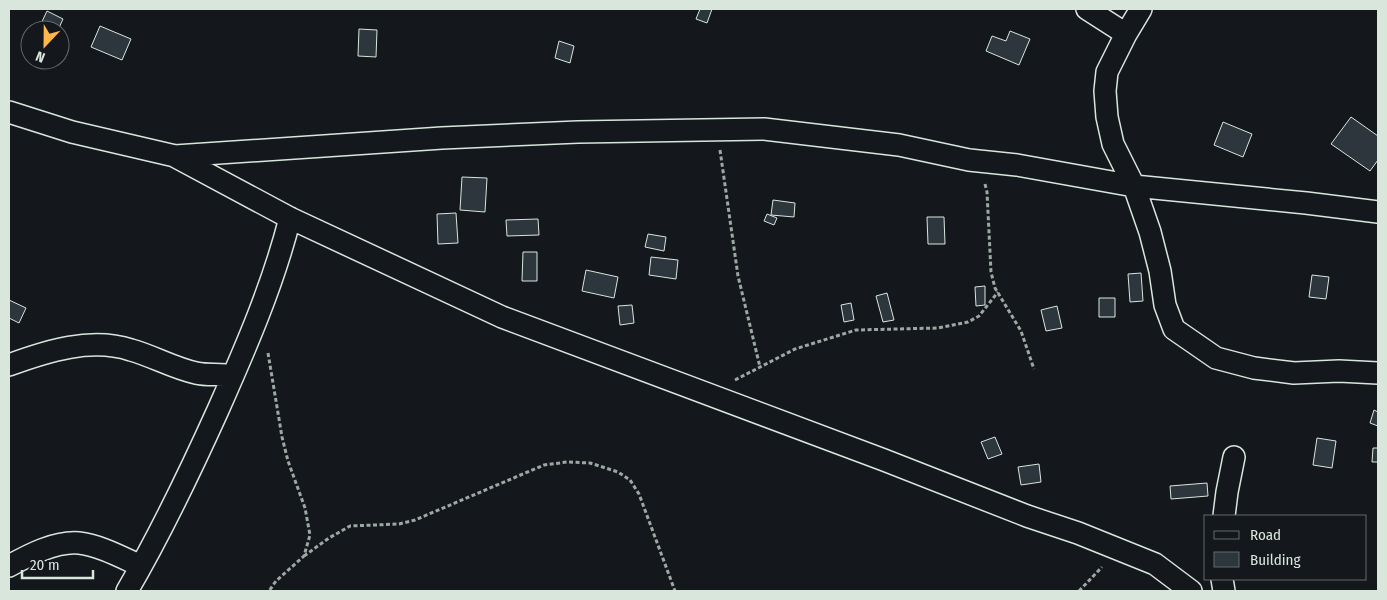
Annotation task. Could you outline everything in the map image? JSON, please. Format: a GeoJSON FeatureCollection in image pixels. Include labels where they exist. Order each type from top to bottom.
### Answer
{"type":"FeatureCollection","features":[{"type":"Feature","properties":{"kind":"street"},"geometry":{"type":"LineString","coordinates":[[1087,9],[1126,34]]}},
{"type":"Feature","properties":{"kind":"street"},"geometry":{"type":"LineString","coordinates":[[1141,9],[1126,34],[1108,72],[1105,91],[1107,117],[1113,144],[1134,186],[1150,232],[1160,271],[1165,305],[1174,330],[1216,358],[1254,368],[1294,373],[1339,371],[1378,373]]}},
{"type":"Feature","properties":{"kind":"street"},"geometry":{"type":"LineString","coordinates":[[9,112],[72,132],[175,156],[290,218],[502,317],[1078,533],[1155,564],[1191,591]]}},
{"type":"Feature","properties":{"kind":"street"},"geometry":{"type":"LineString","coordinates":[[175,156],[452,138],[578,132],[764,129],[899,145],[969,160],[1017,165],[1134,186],[1378,212]]}},
{"type":"Feature","properties":{"kind":"street"},"geometry":{"type":"LineString","coordinates":[[127,591],[142,566],[200,450],[233,376],[266,297],[280,258],[290,218]]}},
{"type":"Feature","properties":{"kind":"street"},"geometry":{"type":"LineString","coordinates":[[9,365],[44,353],[76,346],[113,345],[198,374],[223,373],[233,376]]}},
{"type":"Feature","properties":{"kind":"street"},"geometry":{"type":"LineString","coordinates":[[1224,515],[1234,457]]}},
{"type":"Feature","properties":{"kind":"street"},"geometry":{"type":"LineString","coordinates":[[9,566],[48,547],[79,543],[106,551],[142,566]]}},
{"type":"Feature","properties":{"kind":"path"},"geometry":{"type":"LineString","coordinates":[[718,130],[738,276],[760,367]]}},
{"type":"Feature","properties":{"kind":"path"},"geometry":{"type":"LineString","coordinates":[[969,160],[985,184],[987,192],[991,272],[998,292],[1021,331],[1034,369]]}},
{"type":"Feature","properties":{"kind":"path"},"geometry":{"type":"LineString","coordinates":[[707,394],[795,349],[856,330],[938,328],[968,322],[979,316],[998,292]]}},
{"type":"Feature","properties":{"kind":"path"},"geometry":{"type":"LineString","coordinates":[[267,349],[282,437],[310,526],[310,535],[304,556]]}},
{"type":"Feature","properties":{"kind":"path"},"geometry":{"type":"LineString","coordinates":[[269,591],[276,581],[304,556],[350,526],[392,525],[415,520],[544,465],[567,462],[590,463],[618,472],[630,480],[638,494],[675,591]]}},
{"type":"Feature","properties":{"kind":"path"},"geometry":{"type":"LineString","coordinates":[[1080,591],[1118,550]]}},
{"type":"Feature","properties":{"kind":"building"},"geometry":{"type":"Polygon","coordinates":[[[700,9],[712,9],[707,23],[696,19],[700,9]]]}},
{"type":"Feature","properties":{"kind":"building"},"geometry":{"type":"Polygon","coordinates":[[[47,11],[63,19],[63,20],[43,20],[47,11]]]}},
{"type":"Feature","properties":{"kind":"building"},"geometry":{"type":"Polygon","coordinates":[[[100,26],[131,39],[122,60],[91,47],[100,26]]]}},
{"type":"Feature","properties":{"kind":"building"},"geometry":{"type":"Polygon","coordinates":[[[359,29],[377,30],[376,57],[358,56],[359,29]]]}},
{"type":"Feature","properties":{"kind":"building"},"geometry":{"type":"Polygon","coordinates":[[[1010,31],[1030,39],[1019,65],[986,51],[992,36],[1006,41],[1010,31]]]}},
{"type":"Feature","properties":{"kind":"building"},"geometry":{"type":"Polygon","coordinates":[[[559,41],[574,46],[570,63],[555,58],[559,41]]]}},
{"type":"Feature","properties":{"kind":"building"},"geometry":{"type":"Polygon","coordinates":[[[1351,117],[1378,136],[1378,160],[1370,171],[1331,144],[1351,117]]]}},
{"type":"Feature","properties":{"kind":"building"},"geometry":{"type":"Polygon","coordinates":[[[1223,122],[1252,134],[1243,157],[1214,145],[1223,122]]]}},
{"type":"Feature","properties":{"kind":"building"},"geometry":{"type":"Polygon","coordinates":[[[462,177],[487,178],[485,212],[460,210],[462,177]]]}},
{"type":"Feature","properties":{"kind":"building"},"geometry":{"type":"Polygon","coordinates":[[[773,200],[795,203],[794,217],[771,215],[773,200]]]}},
{"type":"Feature","properties":{"kind":"building"},"geometry":{"type":"Polygon","coordinates":[[[456,213],[458,243],[438,244],[437,214],[456,213]]]}},
{"type":"Feature","properties":{"kind":"building"},"geometry":{"type":"Polygon","coordinates":[[[767,214],[777,218],[774,225],[764,221],[767,214]]]}},
{"type":"Feature","properties":{"kind":"building"},"geometry":{"type":"Polygon","coordinates":[[[927,217],[944,217],[945,244],[928,244],[927,217]]]}},
{"type":"Feature","properties":{"kind":"building"},"geometry":{"type":"Polygon","coordinates":[[[538,219],[539,235],[507,236],[506,220],[538,219]]]}},
{"type":"Feature","properties":{"kind":"building"},"geometry":{"type":"Polygon","coordinates":[[[648,234],[666,237],[664,251],[645,247],[648,234]]]}},
{"type":"Feature","properties":{"kind":"building"},"geometry":{"type":"Polygon","coordinates":[[[523,252],[537,252],[537,281],[522,281],[523,252]]]}},
{"type":"Feature","properties":{"kind":"building"},"geometry":{"type":"Polygon","coordinates":[[[651,257],[678,260],[676,279],[649,275],[651,257]]]}},
{"type":"Feature","properties":{"kind":"building"},"geometry":{"type":"Polygon","coordinates":[[[586,270],[618,277],[614,298],[582,291],[586,270]]]}},
{"type":"Feature","properties":{"kind":"building"},"geometry":{"type":"Polygon","coordinates":[[[1141,273],[1143,301],[1130,302],[1128,274],[1141,273]]]}},
{"type":"Feature","properties":{"kind":"building"},"geometry":{"type":"Polygon","coordinates":[[[1312,275],[1329,277],[1326,299],[1309,297],[1312,275]]]}},
{"type":"Feature","properties":{"kind":"building"},"geometry":{"type":"Polygon","coordinates":[[[985,286],[985,305],[976,306],[975,287],[985,286]]]}},
{"type":"Feature","properties":{"kind":"building"},"geometry":{"type":"Polygon","coordinates":[[[887,293],[894,320],[883,322],[876,296],[887,293]]]}},
{"type":"Feature","properties":{"kind":"building"},"geometry":{"type":"Polygon","coordinates":[[[1099,298],[1115,298],[1115,317],[1099,317],[1099,298]]]}},
{"type":"Feature","properties":{"kind":"building"},"geometry":{"type":"Polygon","coordinates":[[[9,300],[26,308],[19,323],[9,318],[9,300]]]}},
{"type":"Feature","properties":{"kind":"building"},"geometry":{"type":"Polygon","coordinates":[[[851,303],[854,320],[844,322],[841,305],[851,303]]]}},
{"type":"Feature","properties":{"kind":"building"},"geometry":{"type":"Polygon","coordinates":[[[632,305],[634,323],[620,325],[618,306],[632,305]]]}},
{"type":"Feature","properties":{"kind":"building"},"geometry":{"type":"Polygon","coordinates":[[[1057,306],[1062,328],[1046,331],[1041,310],[1057,306]]]}},
{"type":"Feature","properties":{"kind":"building"},"geometry":{"type":"Polygon","coordinates":[[[1374,410],[1378,412],[1378,426],[1370,423],[1374,410]]]}},
{"type":"Feature","properties":{"kind":"building"},"geometry":{"type":"Polygon","coordinates":[[[995,437],[1002,454],[988,459],[981,442],[995,437]]]}},
{"type":"Feature","properties":{"kind":"building"},"geometry":{"type":"Polygon","coordinates":[[[1317,438],[1336,441],[1332,468],[1313,465],[1317,438]]]}},
{"type":"Feature","properties":{"kind":"building"},"geometry":{"type":"Polygon","coordinates":[[[1373,448],[1378,448],[1378,462],[1372,462],[1373,448]]]}},
{"type":"Feature","properties":{"kind":"building"},"geometry":{"type":"Polygon","coordinates":[[[1039,464],[1041,482],[1021,485],[1018,467],[1039,464]]]}},
{"type":"Feature","properties":{"kind":"building"},"geometry":{"type":"Polygon","coordinates":[[[1207,483],[1208,496],[1171,499],[1170,486],[1207,483]]]}}]}
